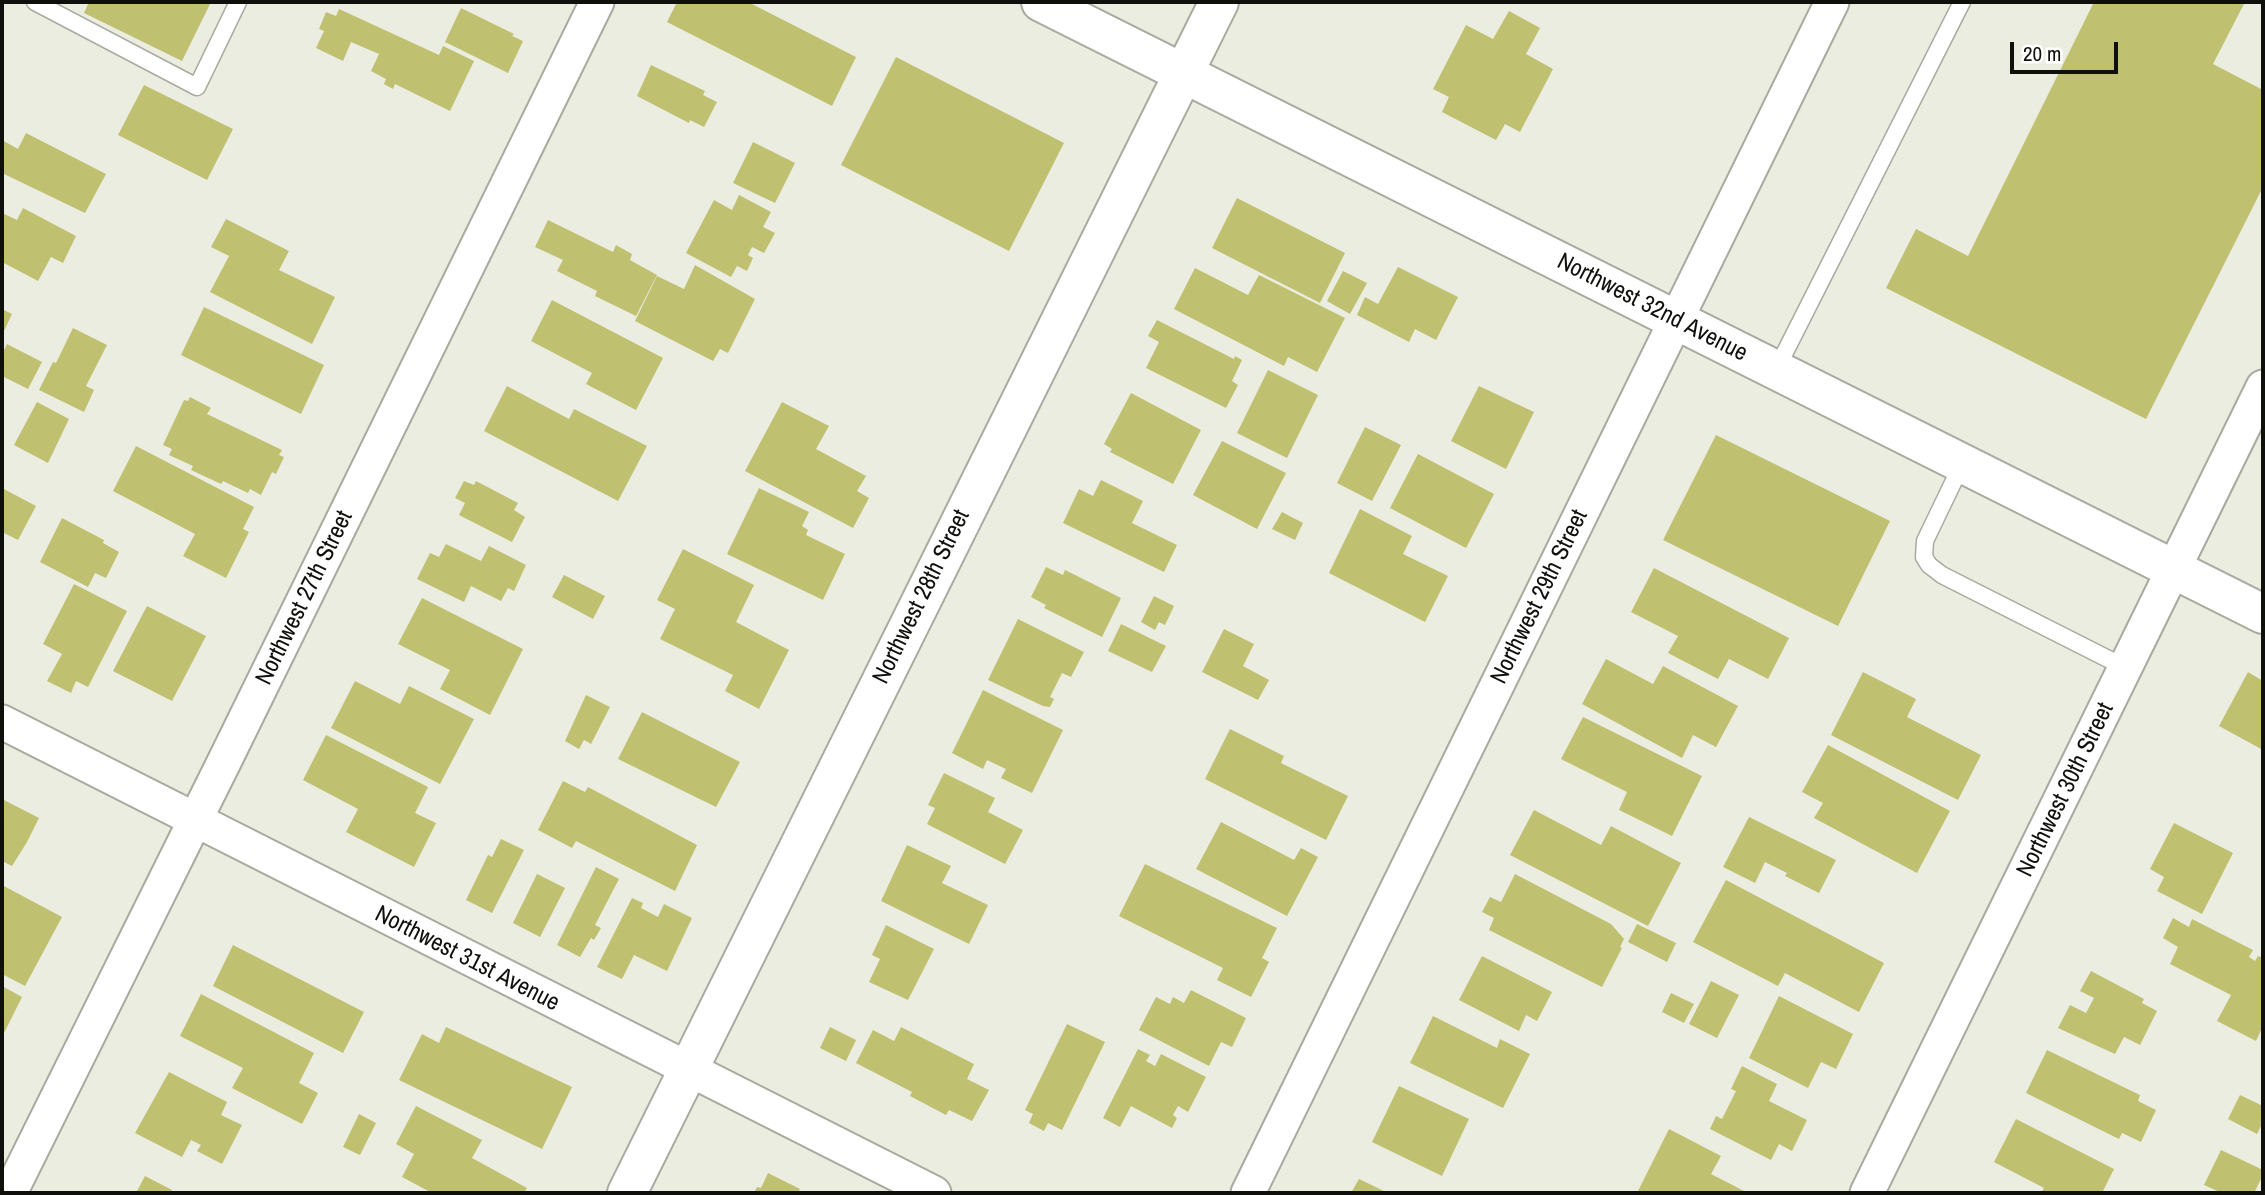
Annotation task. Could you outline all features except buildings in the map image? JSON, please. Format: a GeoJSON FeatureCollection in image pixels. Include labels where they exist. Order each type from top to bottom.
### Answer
{"type":"FeatureCollection","features":[{"type":"Feature","properties":{"kind":"main road","name":"Northwest 32nd Avenue"},"geometry":{"type":"LineString","coordinates":[[1041,2],[2263,614]]}},
{"type":"Feature","properties":{"kind":"main road","name":"Northwest 28th Street"},"geometry":{"type":"LineString","coordinates":[[627,1193],[1219,2]]}},
{"type":"Feature","properties":{"kind":"street","name":"Northwest 27th Street"},"geometry":{"type":"LineString","coordinates":[[10,1193],[597,2]]}},
{"type":"Feature","properties":{"kind":"street","name":"Northwest 29th Street"},"geometry":{"type":"LineString","coordinates":[[1248,1193],[1832,2]]}},
{"type":"Feature","properties":{"kind":"street","name":"Northwest 30th Street"},"geometry":{"type":"LineString","coordinates":[[1867,1193],[2263,387]]}},
{"type":"Feature","properties":{"kind":"street","name":"Northwest 31st Avenue"},"geometry":{"type":"LineString","coordinates":[[2,722],[934,1193]]}},
{"type":"Feature","properties":{"kind":"lane"},"geometry":{"type":"LineString","coordinates":[[35,2],[51,6],[197,87],[238,2]]}},
{"type":"Feature","properties":{"kind":"lane"},"geometry":{"type":"LineString","coordinates":[[1776,370],[1962,2]]}},
{"type":"Feature","properties":{"kind":"lane"},"geometry":{"type":"LineString","coordinates":[[1962,464],[1925,541],[1924,557],[1929,565],[1941,575],[2126,668]]}}]}
